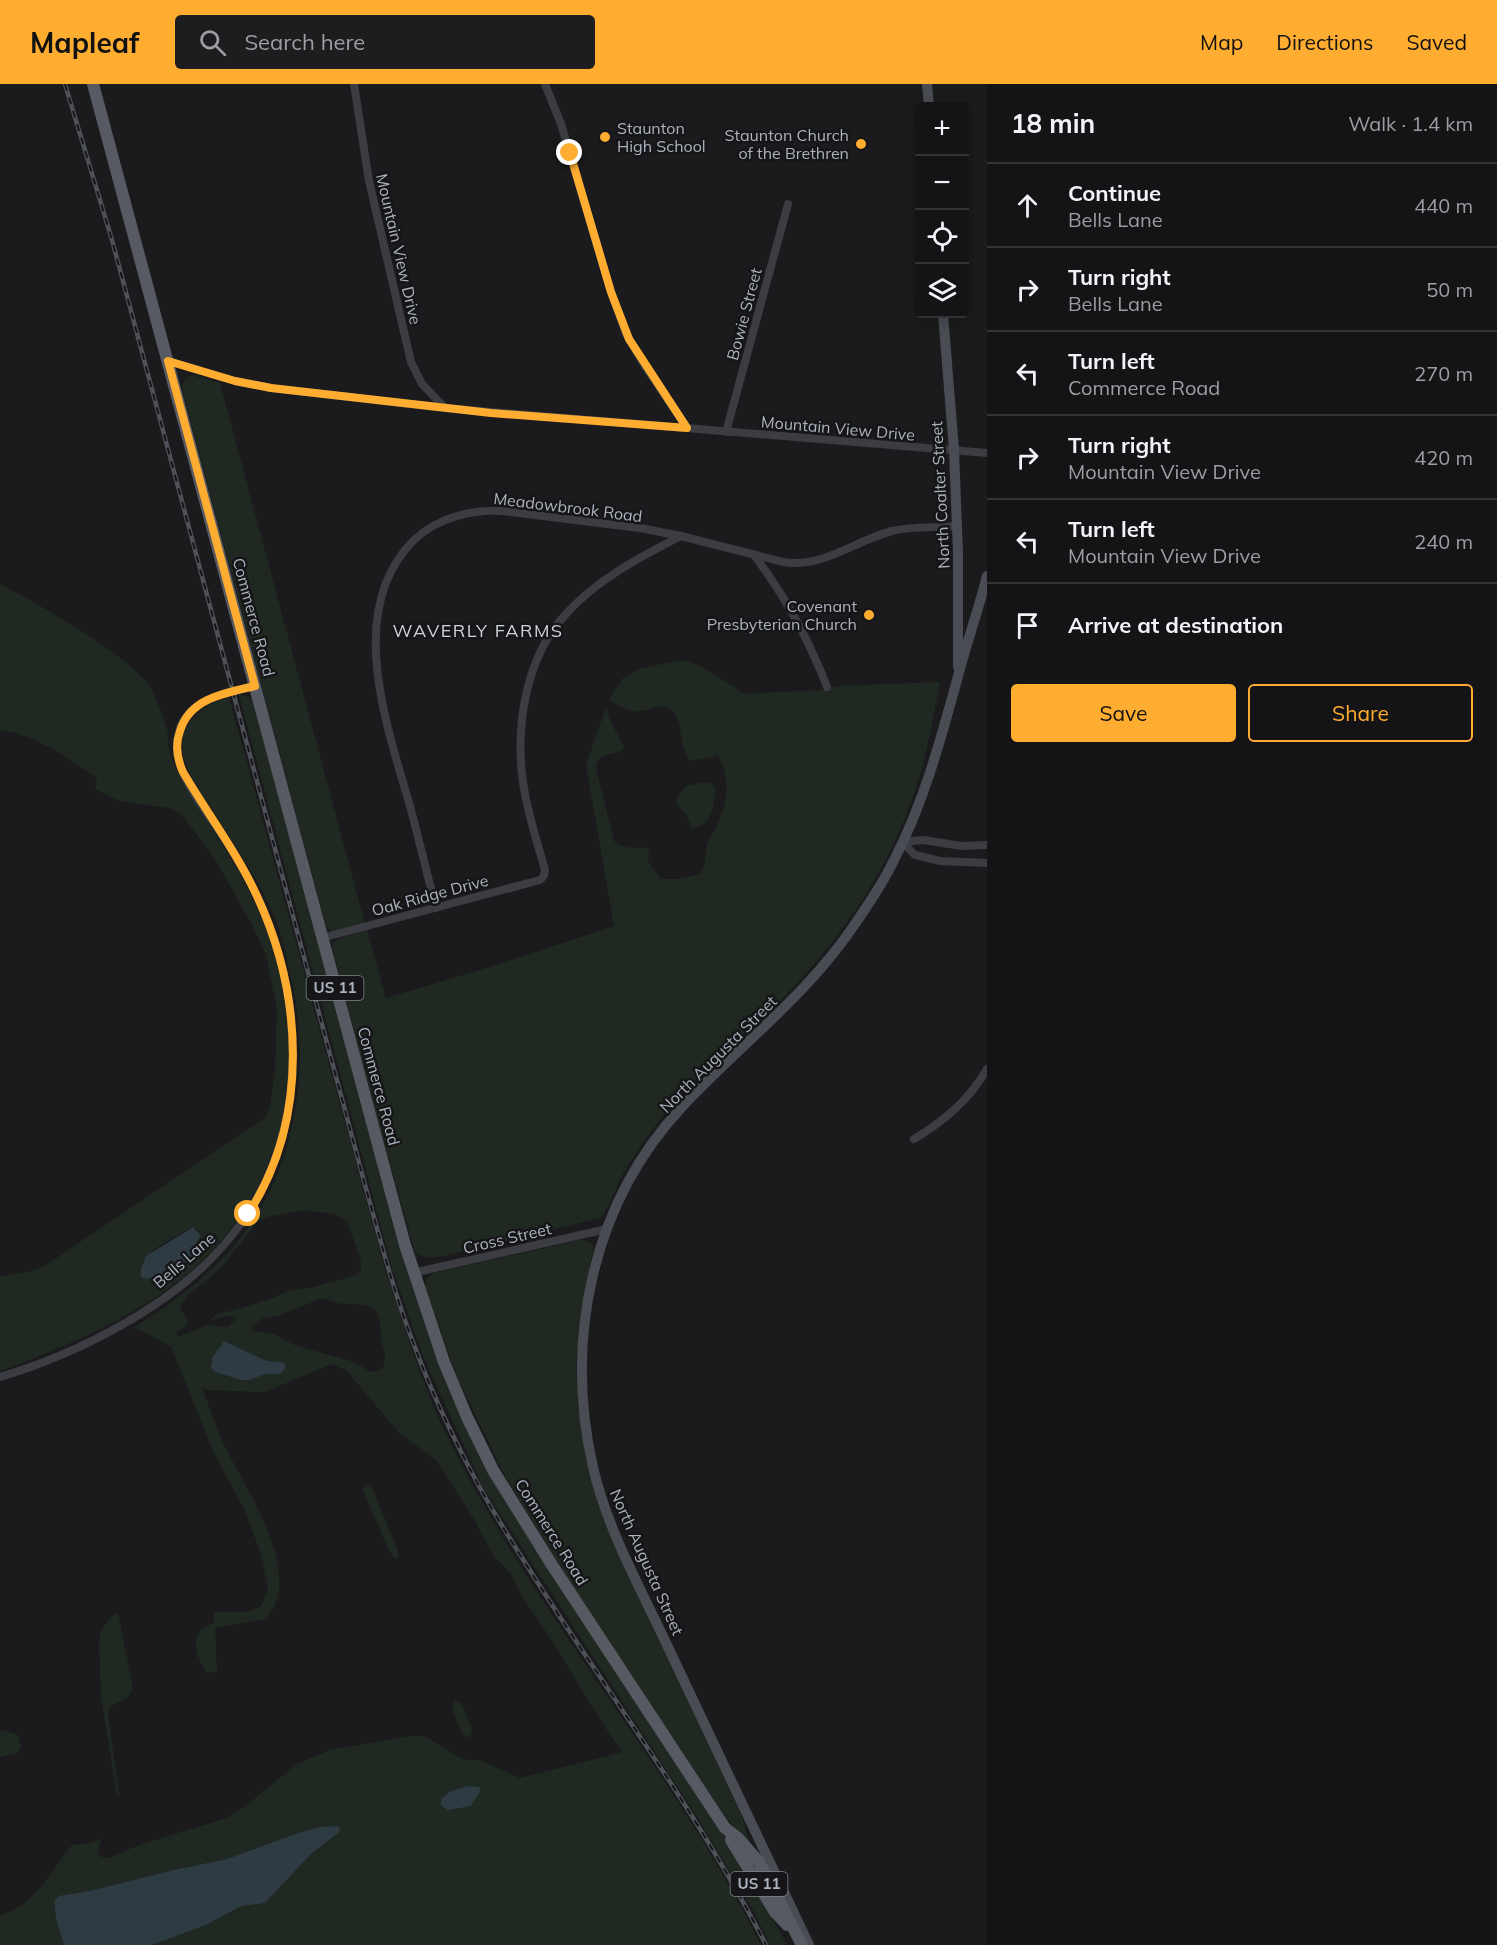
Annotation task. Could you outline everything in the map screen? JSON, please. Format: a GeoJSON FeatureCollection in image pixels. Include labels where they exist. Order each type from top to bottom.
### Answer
{"type":"FeatureCollection","features":[{"type":"Feature","properties":{"kind":"main road","name":"Commerce Road"},"geometry":{"type":"LineString","coordinates":[[93,84],[413,1273],[449,1375],[494,1470],[552,1565],[726,1828],[759,1862],[800,1941]]}},
{"type":"Feature","properties":{"kind":"main road"},"geometry":{"type":"LineString","coordinates":[[927,84],[929,102]]}},
{"type":"Feature","properties":{"kind":"main road","name":"North Coalter Street"},"geometry":{"type":"LineString","coordinates":[[943,318],[954,450],[958,676]]}},
{"type":"Feature","properties":{"kind":"main road","name":"North Augusta Street"},"geometry":{"type":"LineString","coordinates":[[809,1945],[626,1558],[605,1508],[592,1466],[582,1402],[581,1342],[589,1288],[607,1229],[623,1191],[658,1136],[682,1107],[817,975],[856,923],[892,866],[926,786],[987,576]]}},
{"type":"Feature","properties":{"kind":"main road","name":"North Augusta Street"},"geometry":{"type":"LineString","coordinates":[[740,1802],[759,1862]]}},
{"type":"Feature","properties":{"kind":"main road","name":"US 11"},"geometry":{"type":"LineString","coordinates":[[726,1828],[775,1912],[800,1941]]}},
{"type":"Feature","properties":{"kind":"street","name":"Mountain View Drive"},"geometry":{"type":"LineString","coordinates":[[354,84],[369,181],[411,362],[422,384],[445,408]]}},
{"type":"Feature","properties":{"kind":"street"},"geometry":{"type":"LineString","coordinates":[[545,84],[561,124],[611,292],[626,334],[687,428]]}},
{"type":"Feature","properties":{"kind":"street","name":"Bowie Street"},"geometry":{"type":"LineString","coordinates":[[726,432],[788,204]]}},
{"type":"Feature","properties":{"kind":"street","name":"Mountain View Drive"},"geometry":{"type":"LineString","coordinates":[[168,361],[235,381],[271,388],[445,408],[987,453]]}},
{"type":"Feature","properties":{"kind":"street","name":"Meadowbrook Road"},"geometry":{"type":"LineString","coordinates":[[436,908],[386,724],[378,676],[376,637],[379,609],[386,582],[396,563],[411,543],[428,529],[456,516],[484,511],[509,511],[640,528],[790,563],[803,563],[822,559],[875,536],[894,531],[957,526]]}},
{"type":"Feature","properties":{"kind":"street","name":"Oak Ridge Drive"},"geometry":{"type":"LineString","coordinates":[[322,938],[540,880],[544,876],[545,870],[526,802],[520,759],[524,705],[537,664],[553,631],[567,612],[623,567],[681,536]]}},
{"type":"Feature","properties":{"kind":"street"},"geometry":{"type":"LineString","coordinates":[[754,555],[776,584],[801,629],[826,687]]}},
{"type":"Feature","properties":{"kind":"street","name":"Bells Lane"},"geometry":{"type":"LineString","coordinates":[[0,1377],[62,1353],[100,1335],[142,1311],[185,1282],[224,1245],[248,1214],[263,1189],[277,1153],[289,1111],[293,1069],[291,1017],[283,968],[256,894],[183,772],[177,749],[180,730],[192,710],[213,697],[255,686]]}},
{"type":"Feature","properties":{"kind":"street"},"geometry":{"type":"LineString","coordinates":[[902,843],[922,840],[944,845],[987,845]]}},
{"type":"Feature","properties":{"kind":"street"},"geometry":{"type":"LineString","coordinates":[[902,843],[915,855],[940,861],[987,862]]}},
{"type":"Feature","properties":{"kind":"street"},"geometry":{"type":"LineString","coordinates":[[914,1139],[948,1115],[981,1080],[987,1069]]}},
{"type":"Feature","properties":{"kind":"street","name":"Cross Street"},"geometry":{"type":"LineString","coordinates":[[413,1273],[607,1229]]}},
{"type":"Feature","properties":{"kind":"shaded area"},"geometry":{"type":"Polygon","coordinates":[[[191,375],[220,383],[365,924],[332,932],[326,926],[182,388],[185,379],[191,375]]]}},
{"type":"Feature","properties":{"kind":"shaded area"},"geometry":{"type":"Polygon","coordinates":[[[0,584],[105,646],[141,675],[150,687],[167,730],[173,762],[252,897],[269,936],[283,987],[289,1037],[288,1087],[278,1134],[261,1180],[236,1222],[202,1260],[161,1294],[142,1306],[83,1337],[0,1371],[0,1276],[29,1272],[46,1265],[266,1117],[270,1108],[275,1071],[277,1008],[266,955],[252,925],[215,859],[181,814],[169,808],[120,801],[95,789],[97,778],[51,748],[28,737],[0,730],[0,584]],[[189,1228],[149,1254],[141,1267],[145,1279],[170,1274],[193,1256],[200,1232],[196,1228],[189,1228]]]}},
{"type":"Feature","properties":{"kind":"shaded area"},"geometry":{"type":"Polygon","coordinates":[[[683,660],[703,667],[745,694],[821,690],[838,686],[940,682],[921,772],[907,814],[879,871],[845,925],[806,974],[784,997],[679,1097],[642,1144],[620,1179],[600,1218],[443,1256],[422,1256],[415,1252],[380,1128],[332,947],[333,943],[367,930],[386,998],[614,926],[586,765],[606,707],[610,721],[624,746],[619,752],[602,757],[596,769],[614,841],[626,847],[649,848],[648,861],[661,879],[679,879],[700,874],[704,866],[709,840],[725,802],[725,775],[718,756],[690,761],[684,749],[679,722],[670,708],[662,706],[635,711],[623,708],[609,699],[623,678],[641,668],[683,660]]]}},
{"type":"Feature","properties":{"kind":"shaded area"},"geometry":{"type":"Polygon","coordinates":[[[239,695],[247,696],[253,701],[409,1276],[433,1347],[459,1407],[743,1866],[787,1945],[770,1945],[754,1912],[699,1820],[484,1489],[423,1356],[392,1268],[239,695]]]}},
{"type":"Feature","properties":{"kind":"shaded area"},"geometry":{"type":"Polygon","coordinates":[[[229,697],[387,1277],[428,1393],[444,1430],[476,1491],[528,1579],[667,1785],[732,1890],[761,1945],[152,1945],[206,1925],[241,1906],[265,1903],[311,1854],[338,1833],[338,1826],[334,1826],[301,1832],[227,1859],[73,1893],[54,1902],[56,1919],[64,1945],[0,1945],[0,1915],[23,1905],[41,1887],[72,1845],[101,1839],[97,1853],[101,1857],[108,1858],[139,1845],[227,1818],[243,1808],[297,1764],[330,1750],[411,1736],[424,1736],[462,1759],[482,1761],[520,1778],[623,1752],[525,1602],[511,1574],[493,1555],[474,1519],[436,1460],[399,1433],[347,1371],[332,1364],[265,1392],[208,1390],[202,1387],[223,1443],[257,1506],[268,1532],[276,1557],[279,1581],[276,1602],[264,1619],[215,1628],[217,1672],[206,1673],[199,1659],[196,1638],[205,1627],[214,1623],[214,1612],[249,1612],[262,1605],[268,1588],[261,1554],[245,1511],[215,1455],[171,1347],[133,1328],[174,1301],[200,1280],[235,1245],[255,1217],[271,1188],[284,1156],[293,1123],[300,1055],[293,987],[277,924],[248,866],[194,781],[183,754],[182,743],[188,724],[201,710],[229,697]],[[306,1210],[266,1217],[257,1222],[225,1263],[187,1295],[180,1308],[189,1321],[183,1329],[176,1332],[178,1337],[207,1325],[228,1327],[236,1319],[230,1315],[210,1320],[217,1314],[270,1299],[291,1290],[310,1288],[357,1275],[361,1269],[361,1261],[347,1221],[333,1214],[306,1210]],[[320,1299],[283,1314],[261,1319],[251,1328],[253,1331],[274,1334],[294,1345],[354,1362],[371,1372],[382,1369],[385,1359],[380,1320],[371,1307],[320,1299]],[[226,1342],[222,1343],[210,1363],[215,1372],[241,1380],[250,1380],[265,1374],[276,1374],[283,1362],[267,1361],[226,1342]]]}},
{"type":"Feature","properties":{"kind":"shaded area"},"geometry":{"type":"Polygon","coordinates":[[[711,783],[715,787],[714,800],[708,819],[699,827],[692,828],[676,799],[686,786],[711,783]]]}},
{"type":"Feature","properties":{"kind":"shaded area"},"geometry":{"type":"Polygon","coordinates":[[[193,1227],[200,1234],[193,1256],[170,1274],[145,1279],[141,1277],[141,1268],[146,1256],[193,1227]]]}},
{"type":"Feature","properties":{"kind":"shaded area"},"geometry":{"type":"Polygon","coordinates":[[[580,1240],[590,1242],[594,1248],[579,1319],[576,1367],[578,1407],[588,1469],[608,1526],[742,1817],[751,1847],[726,1818],[579,1597],[505,1476],[457,1377],[425,1286],[427,1277],[438,1272],[580,1240]]]}},
{"type":"Feature","properties":{"kind":"shaded area"},"geometry":{"type":"Polygon","coordinates":[[[224,1341],[267,1361],[285,1363],[285,1369],[280,1374],[265,1374],[250,1380],[241,1380],[215,1372],[211,1368],[212,1358],[224,1341]]]}},
{"type":"Feature","properties":{"kind":"shaded area"},"geometry":{"type":"Polygon","coordinates":[[[367,1484],[372,1488],[399,1553],[398,1559],[394,1558],[372,1511],[363,1487],[367,1484]]]}},
{"type":"Feature","properties":{"kind":"shaded area"},"geometry":{"type":"Polygon","coordinates":[[[118,1613],[133,1689],[127,1698],[111,1706],[108,1714],[119,1794],[117,1796],[101,1696],[99,1640],[101,1630],[112,1616],[118,1613]]]}},
{"type":"Feature","properties":{"kind":"shaded area"},"geometry":{"type":"Polygon","coordinates":[[[455,1700],[462,1704],[472,1729],[470,1737],[466,1737],[457,1723],[452,1707],[455,1700]]]}},
{"type":"Feature","properties":{"kind":"shaded area"},"geometry":{"type":"Polygon","coordinates":[[[0,1730],[14,1733],[19,1737],[21,1748],[17,1753],[0,1757],[0,1730]]]}},
{"type":"Feature","properties":{"kind":"shaded area"},"geometry":{"type":"Polygon","coordinates":[[[468,1786],[479,1787],[481,1790],[471,1806],[448,1810],[441,1805],[441,1799],[449,1792],[468,1786]]]}},
{"type":"Feature","properties":{"kind":"shaded area"},"geometry":{"type":"Polygon","coordinates":[[[338,1826],[340,1829],[338,1833],[311,1854],[265,1903],[241,1906],[206,1925],[152,1945],[64,1945],[56,1919],[54,1902],[59,1896],[227,1859],[301,1832],[338,1826]]]}},
{"type":"Feature","properties":{"kind":"railway"},"geometry":{"type":"LineString","coordinates":[[65,84],[112,240],[365,1185],[399,1303],[420,1361],[452,1433],[498,1519],[693,1818],[766,1945]]}},
{"type":"Feature","properties":{"kind":"place","name":"Staunton High School"},"geometry":{"type":"Point","coordinates":[605,137]}},
{"type":"Feature","properties":{"kind":"place","name":"Staunton Church of the Brethren"},"geometry":{"type":"Point","coordinates":[861,144]}},
{"type":"Feature","properties":{"kind":"place","name":"Covenant Presbyterian Church"},"geometry":{"type":"Point","coordinates":[869,615]}},
{"type":"Feature","properties":{"kind":"district","name":"WAVERLY FARMS"},"geometry":{"type":"Point","coordinates":[478,631]}},
{"type":"Feature","properties":{"kind":"route"},"geometry":{"type":"LineString","coordinates":[[248,1214],[263,1189],[271,1169],[289,1111],[293,1069],[291,1017],[283,968],[263,909],[238,861],[183,772],[178,758],[177,741],[180,730],[192,710],[201,703],[226,692],[255,686],[168,361],[235,381],[271,388],[491,413],[687,428],[629,339],[611,292],[570,153]]}}]}
